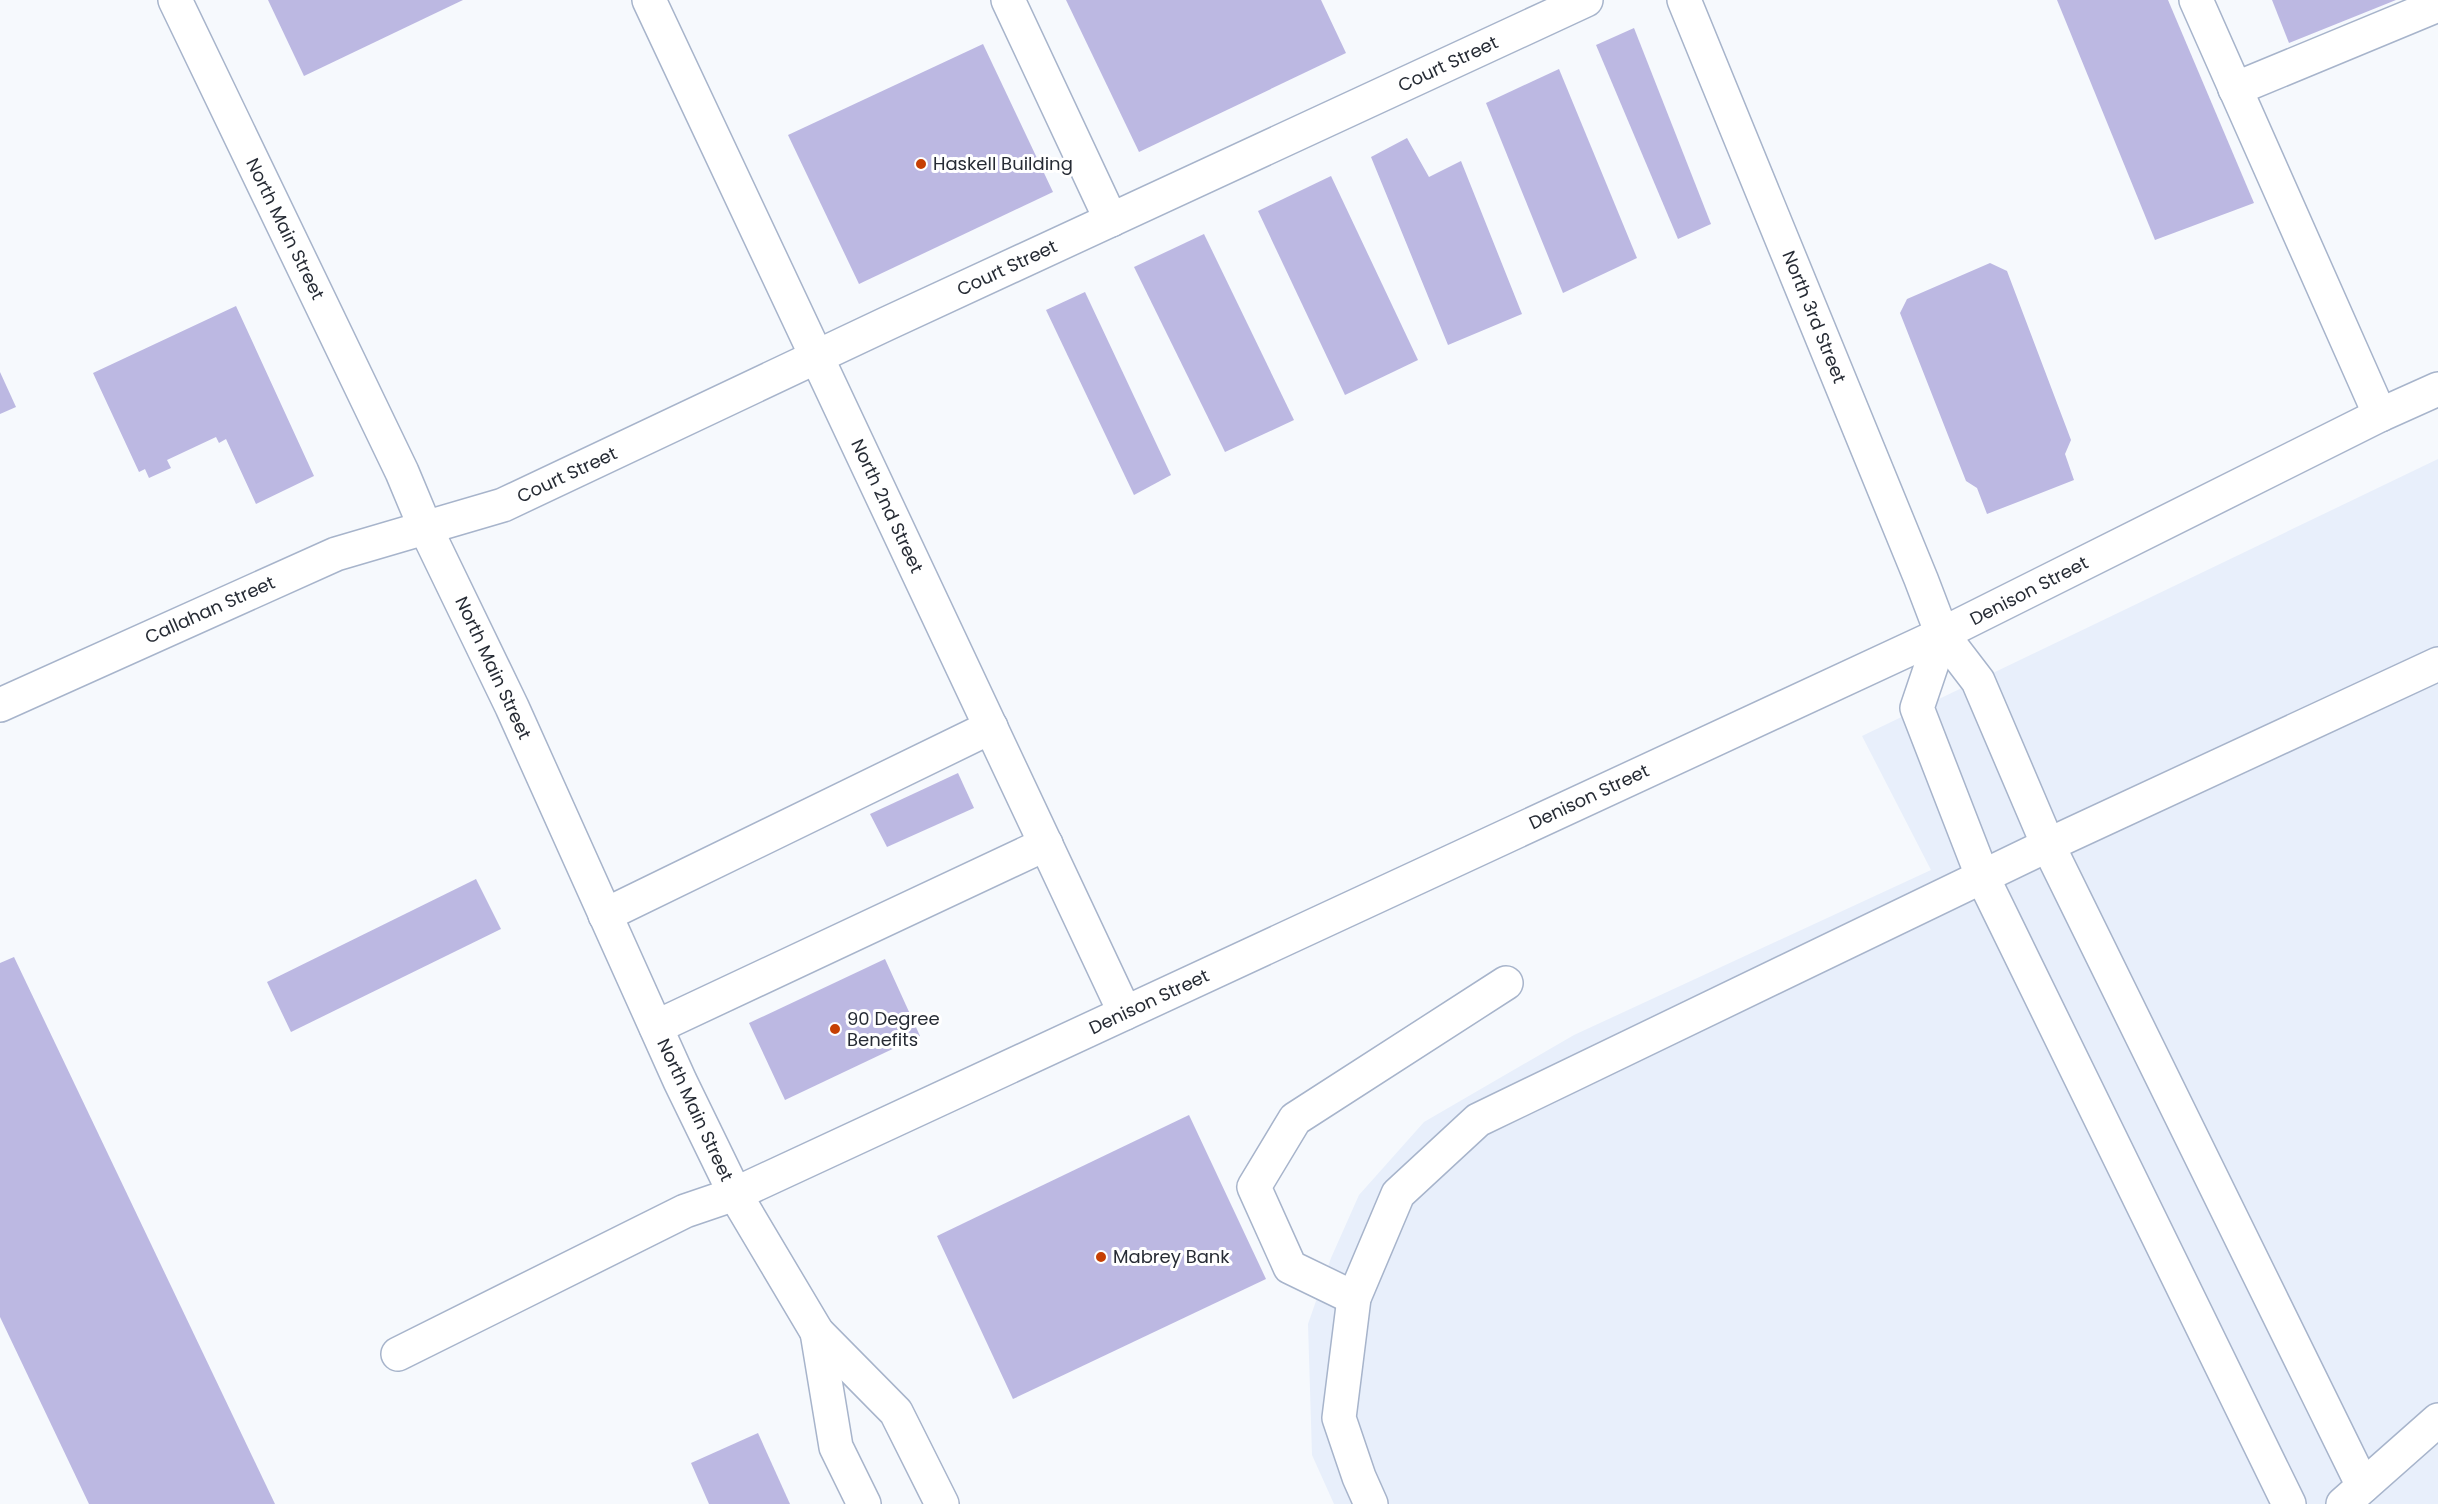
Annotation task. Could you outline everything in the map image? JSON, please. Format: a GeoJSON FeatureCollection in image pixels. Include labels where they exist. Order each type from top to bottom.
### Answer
{"type":"FeatureCollection","features":[{"type":"Feature","properties":{"kind":"street","name":"North Main Street"},"geometry":{"type":"LineString","coordinates":[[175,0],[512,707],[656,1027],[735,1194],[817,1332],[896,1412],[942,1504]]}},
{"type":"Feature","properties":{"kind":"street","name":"North 2nd Street"},"geometry":{"type":"LineString","coordinates":[[649,0],[1125,1013]]}},
{"type":"Feature","properties":{"kind":"street"},"geometry":{"type":"LineString","coordinates":[[1008,0],[1111,220]]}},
{"type":"Feature","properties":{"kind":"street","name":"Court Street"},"geometry":{"type":"LineString","coordinates":[[425,527],[503,505],[816,357],[1586,0]]}},
{"type":"Feature","properties":{"kind":"street","name":"North 3rd Street"},"geometry":{"type":"LineString","coordinates":[[1684,0],[1942,634],[1978,681],[2048,845],[2353,1495]]}},
{"type":"Feature","properties":{"kind":"street"},"geometry":{"type":"LineString","coordinates":[[2196,0],[2380,415]]}},
{"type":"Feature","properties":{"kind":"street"},"geometry":{"type":"LineString","coordinates":[[2235,89],[2438,5]]}},
{"type":"Feature","properties":{"kind":"street","name":"Denison Street"},"geometry":{"type":"LineString","coordinates":[[398,1354],[685,1211],[735,1194],[1942,634],[2380,415],[2438,389]]}},
{"type":"Feature","properties":{"kind":"street","name":"Callahan Street"},"geometry":{"type":"LineString","coordinates":[[0,705],[336,554],[425,527]]}},
{"type":"Feature","properties":{"kind":"street"},"geometry":{"type":"LineString","coordinates":[[1942,634],[1917,708],[1983,878],[2289,1504]]}},
{"type":"Feature","properties":{"kind":"street"},"geometry":{"type":"LineString","coordinates":[[1371,1504],[1359,1477],[1339,1418],[1354,1298],[1398,1194],[1478,1120],[2048,845],[2438,664]]}},
{"type":"Feature","properties":{"kind":"street"},"geometry":{"type":"LineString","coordinates":[[605,915],[991,727]]}},
{"type":"Feature","properties":{"kind":"street"},"geometry":{"type":"LineString","coordinates":[[656,1027],[1046,844]]}},
{"type":"Feature","properties":{"kind":"street"},"geometry":{"type":"LineString","coordinates":[[1354,1298],[1290,1267],[1254,1187],[1295,1119],[1506,983]]}},
{"type":"Feature","properties":{"kind":"street","name":"North Main Street"},"geometry":{"type":"LineString","coordinates":[[817,1332],[836,1447],[864,1504]]}},
{"type":"Feature","properties":{"kind":"street"},"geometry":{"type":"LineString","coordinates":[[2353,1495],[2438,1420]]}},
{"type":"Feature","properties":{"kind":"shaded area"},"geometry":{"type":"Polygon","coordinates":[[[2438,459],[2438,1504],[1334,1504],[1312,1455],[1308,1324],[1331,1258],[1359,1195],[1424,1122],[1574,1035],[1931,870],[1862,736],[2438,459]]]}},
{"type":"Feature","properties":{"kind":"building"},"geometry":{"type":"Polygon","coordinates":[[[268,0],[463,0],[304,76],[268,0]]]}},
{"type":"Feature","properties":{"kind":"building"},"geometry":{"type":"Polygon","coordinates":[[[1066,0],[1321,0],[1346,53],[1139,152],[1066,0]]]}},
{"type":"Feature","properties":{"kind":"building"},"geometry":{"type":"Polygon","coordinates":[[[2057,0],[2168,0],[2254,203],[2155,240],[2057,0]]]}},
{"type":"Feature","properties":{"kind":"building"},"geometry":{"type":"Polygon","coordinates":[[[2272,0],[2396,0],[2289,43],[2272,0]]]}},
{"type":"Feature","properties":{"kind":"building"},"geometry":{"type":"Polygon","coordinates":[[[1634,28],[1711,224],[1678,239],[1596,45],[1634,28]]]}},
{"type":"Feature","properties":{"kind":"building","name":"Haskell Building"},"geometry":{"type":"Polygon","coordinates":[[[983,44],[1053,192],[859,284],[788,135],[983,44]]]}},
{"type":"Feature","properties":{"kind":"building"},"geometry":{"type":"Polygon","coordinates":[[[1559,69],[1637,258],[1563,293],[1486,103],[1559,69]]]}},
{"type":"Feature","properties":{"kind":"building"},"geometry":{"type":"Polygon","coordinates":[[[1407,138],[1429,177],[1461,161],[1522,314],[1448,345],[1371,157],[1407,138]]]}},
{"type":"Feature","properties":{"kind":"building"},"geometry":{"type":"Polygon","coordinates":[[[1331,176],[1418,360],[1345,395],[1258,211],[1331,176]]]}},
{"type":"Feature","properties":{"kind":"building"},"geometry":{"type":"Polygon","coordinates":[[[1204,234],[1294,420],[1225,452],[1134,267],[1204,234]]]}},
{"type":"Feature","properties":{"kind":"building"},"geometry":{"type":"Polygon","coordinates":[[[1990,263],[2007,271],[2071,440],[2065,454],[2074,480],[1987,514],[1977,488],[1966,481],[1900,313],[1907,299],[1990,263]]]}},
{"type":"Feature","properties":{"kind":"building"},"geometry":{"type":"Polygon","coordinates":[[[1085,292],[1171,475],[1134,495],[1046,310],[1085,292]]]}},
{"type":"Feature","properties":{"kind":"building"},"geometry":{"type":"Polygon","coordinates":[[[236,306],[314,476],[256,504],[226,439],[219,443],[216,437],[167,460],[171,468],[149,478],[145,469],[139,472],[93,373],[236,306]]]}},
{"type":"Feature","properties":{"kind":"building"},"geometry":{"type":"Polygon","coordinates":[[[0,372],[16,407],[0,414],[0,372]]]}},
{"type":"Feature","properties":{"kind":"building"},"geometry":{"type":"Polygon","coordinates":[[[958,773],[974,808],[887,847],[870,814],[958,773]]]}},
{"type":"Feature","properties":{"kind":"building"},"geometry":{"type":"Polygon","coordinates":[[[476,879],[501,929],[291,1032],[267,982],[476,879]]]}},
{"type":"Feature","properties":{"kind":"building"},"geometry":{"type":"Polygon","coordinates":[[[14,957],[275,1504],[89,1504],[0,1317],[0,963],[14,957]]]}},
{"type":"Feature","properties":{"kind":"building","name":"90 Degree Benefits"},"geometry":{"type":"Polygon","coordinates":[[[885,959],[920,1036],[785,1100],[749,1023],[885,959]]]}},
{"type":"Feature","properties":{"kind":"building","name":"Mabrey Bank"},"geometry":{"type":"Polygon","coordinates":[[[1189,1115],[1266,1279],[1013,1399],[937,1236],[1189,1115]]]}},
{"type":"Feature","properties":{"kind":"building"},"geometry":{"type":"Polygon","coordinates":[[[758,1433],[790,1504],[709,1504],[691,1463],[758,1433]]]}},
{"type":"Feature","properties":{"kind":"place","name":"Haskell Building"},"geometry":{"type":"Point","coordinates":[921,164]}},
{"type":"Feature","properties":{"kind":"place","name":"90 Degree Benefits"},"geometry":{"type":"Point","coordinates":[835,1029]}},
{"type":"Feature","properties":{"kind":"place","name":"Mabrey Bank"},"geometry":{"type":"Point","coordinates":[1101,1257]}}]}
